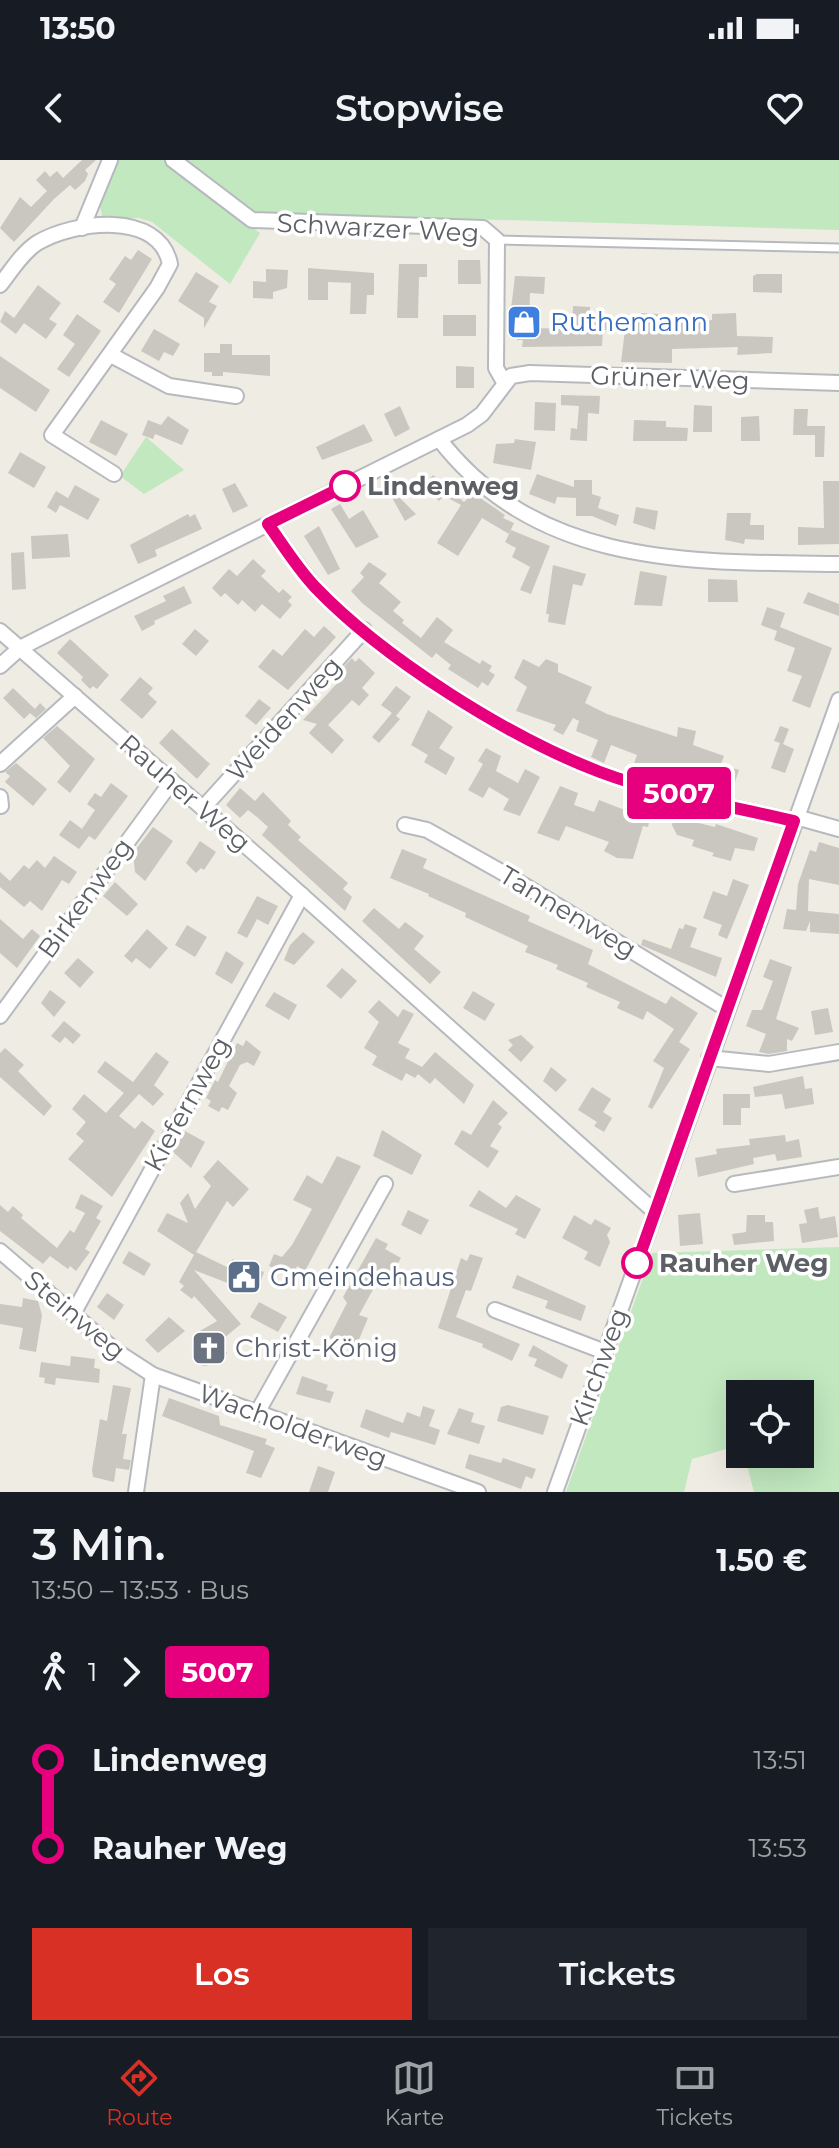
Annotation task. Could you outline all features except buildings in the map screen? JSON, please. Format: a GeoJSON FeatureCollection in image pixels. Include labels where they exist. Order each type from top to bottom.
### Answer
{"type":"FeatureCollection","features":[{"type":"Feature","properties":{"kind":"street"},"geometry":{"type":"LineString","coordinates":[[82,228],[110,160]]}},
{"type":"Feature","properties":{"kind":"street","name":"Schwarzer Weg"},"geometry":{"type":"LineString","coordinates":[[173,160],[252,220],[483,228],[497,240]]}},
{"type":"Feature","properties":{"kind":"street"},"geometry":{"type":"LineString","coordinates":[[0,285],[35,244],[82,228],[121,226],[146,230],[168,251],[170,264],[111,355],[52,435],[114,474]]}},
{"type":"Feature","properties":{"kind":"street"},"geometry":{"type":"LineString","coordinates":[[0,666],[20,648],[439,439],[482,414],[504,382],[496,368],[497,240]]}},
{"type":"Feature","properties":{"kind":"street"},"geometry":{"type":"LineString","coordinates":[[111,355],[169,386],[236,396]]}},
{"type":"Feature","properties":{"kind":"street","name":"Grüner Weg"},"geometry":{"type":"LineString","coordinates":[[504,382],[511,376],[530,373],[839,383]]}},
{"type":"Feature","properties":{"kind":"street"},"geometry":{"type":"LineString","coordinates":[[439,439],[465,472],[505,503],[571,534],[601,544],[660,558],[839,564]]}},
{"type":"Feature","properties":{"kind":"street"},"geometry":{"type":"LineString","coordinates":[[268,524],[310,580],[364,630],[472,706],[572,760],[641,784],[839,829]]}},
{"type":"Feature","properties":{"kind":"street","name":"Weidenweg"},"geometry":{"type":"LineString","coordinates":[[203,808],[364,630]]}},
{"type":"Feature","properties":{"kind":"street","name":"Rauher Weg"},"geometry":{"type":"LineString","coordinates":[[0,631],[302,895],[655,1212]]}},
{"type":"Feature","properties":{"kind":"street"},"geometry":{"type":"LineString","coordinates":[[0,764],[75,696]]}},
{"type":"Feature","properties":{"kind":"street","name":"Kirchweg"},"geometry":{"type":"LineString","coordinates":[[555,1492],[839,700]]}},
{"type":"Feature","properties":{"kind":"street","name":"Birkenweg"},"geometry":{"type":"LineString","coordinates":[[0,1016],[172,781]]}},
{"type":"Feature","properties":{"kind":"street","name":"Tannenweg"},"geometry":{"type":"LineString","coordinates":[[405,825],[427,830],[512,878],[727,1009]]}},
{"type":"Feature","properties":{"kind":"street","name":"Kiefernweg"},"geometry":{"type":"LineString","coordinates":[[73,1314],[302,895]]}},
{"type":"Feature","properties":{"kind":"street"},"geometry":{"type":"LineString","coordinates":[[709,1058],[769,1064],[839,1052]]}},
{"type":"Feature","properties":{"kind":"street"},"geometry":{"type":"LineString","coordinates":[[734,1184],[839,1167]]}},
{"type":"Feature","properties":{"kind":"street"},"geometry":{"type":"LineString","coordinates":[[257,1413],[385,1184]]}},
{"type":"Feature","properties":{"kind":"street","name":"Steinweg"},"geometry":{"type":"LineString","coordinates":[[0,1251],[124,1358],[153,1375]]}},
{"type":"Feature","properties":{"kind":"street"},"geometry":{"type":"LineString","coordinates":[[495,1310],[605,1352]]}},
{"type":"Feature","properties":{"kind":"street"},"geometry":{"type":"LineString","coordinates":[[136,1492],[153,1375]]}},
{"type":"Feature","properties":{"kind":"street","name":"Wacholderweg"},"geometry":{"type":"LineString","coordinates":[[153,1375],[478,1492]]}},
{"type":"Feature","properties":{"kind":"lane","name":"Schwarzer Weg"},"geometry":{"type":"LineString","coordinates":[[497,240],[839,248]]}},
{"type":"Feature","properties":{"kind":"green space"},"geometry":{"type":"Polygon","coordinates":[[[116,160],[163,160],[260,233],[230,284],[152,222],[139,218],[103,219],[99,202],[116,160]]]}},
{"type":"Feature","properties":{"kind":"green space"},"geometry":{"type":"Polygon","coordinates":[[[182,160],[839,160],[839,230],[272,213],[258,217],[182,160]]]}},
{"type":"Feature","properties":{"kind":"green space"},"geometry":{"type":"Polygon","coordinates":[[[146,437],[184,470],[144,494],[120,476],[146,437]]]}},
{"type":"Feature","properties":{"kind":"green space"},"geometry":{"type":"Polygon","coordinates":[[[839,1247],[839,1492],[754,1492],[748,1468],[814,1468],[814,1380],[726,1380],[726,1449],[692,1459],[684,1492],[566,1492],[652,1253],[839,1247]]]}},
{"type":"Feature","properties":{"kind":"bus line","name":"5007"},"geometry":{"type":"LineString","coordinates":[[345,486],[268,524],[318,589],[390,650],[504,725],[602,773],[794,821],[637,1263]]}},
{"type":"Feature","properties":{"kind":"place","name":"Ruthemann"},"geometry":{"type":"Point","coordinates":[524,322]}},
{"type":"Feature","properties":{"kind":"place","name":"Lindenweg"},"geometry":{"type":"Point","coordinates":[345,486]}},
{"type":"Feature","properties":{"kind":"place","name":"Rauher Weg"},"geometry":{"type":"Point","coordinates":[637,1263]}},
{"type":"Feature","properties":{"kind":"place","name":"Gmeindehaus"},"geometry":{"type":"Point","coordinates":[244,1277]}},
{"type":"Feature","properties":{"kind":"place","name":"Christ-König"},"geometry":{"type":"Point","coordinates":[209,1348]}}]}
